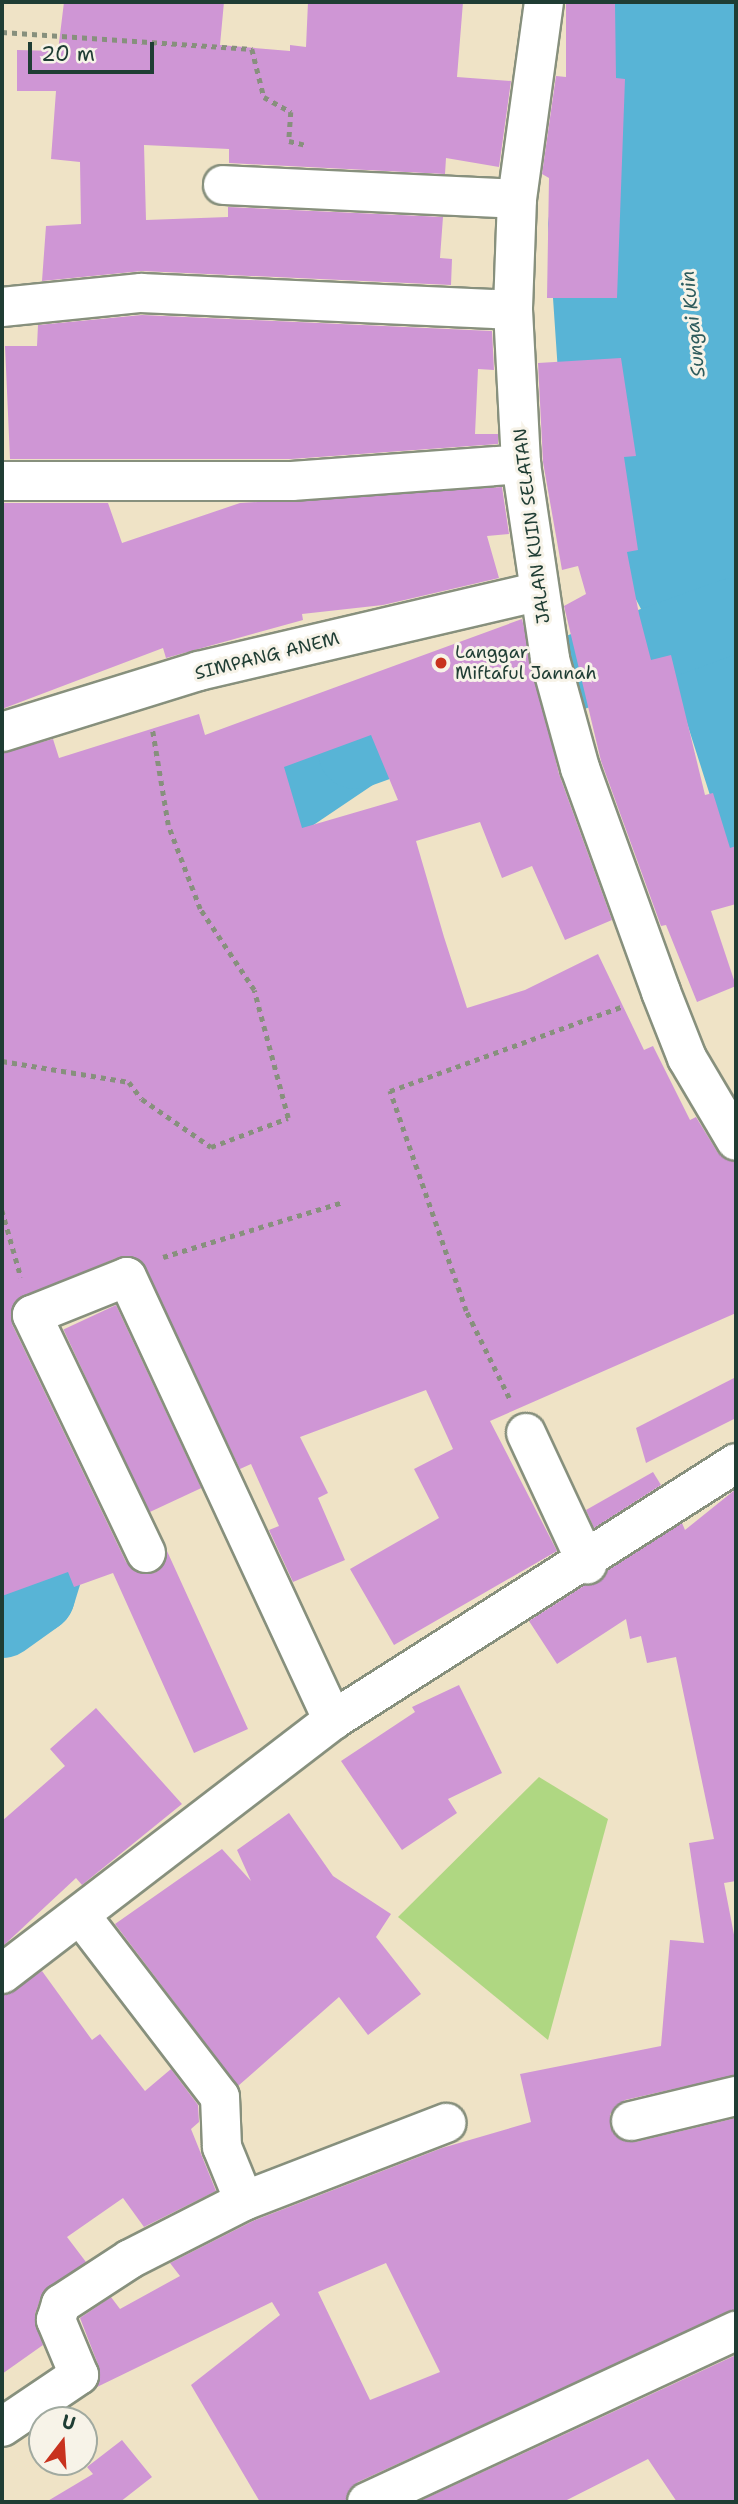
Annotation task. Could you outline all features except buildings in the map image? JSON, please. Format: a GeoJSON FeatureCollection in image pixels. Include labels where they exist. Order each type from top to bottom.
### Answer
{"type":"FeatureCollection","features":[{"type":"Feature","properties":{"kind":"street","name":"JALAN KUIN SELATAN"},"geometry":{"type":"LineString","coordinates":[[544,2],[517,199],[513,310],[521,464],[536,592],[562,708],[661,992],[687,1058],[736,1141]]}},
{"type":"Feature","properties":{"kind":"street"},"geometry":{"type":"LineString","coordinates":[[223,185],[517,199]]}},
{"type":"Feature","properties":{"kind":"street"},"geometry":{"type":"LineString","coordinates":[[2,307],[141,293],[513,310]]}},
{"type":"Feature","properties":{"kind":"street"},"geometry":{"type":"LineString","coordinates":[[2,481],[292,481],[521,464]]}},
{"type":"Feature","properties":{"kind":"street","name":"SIMPANG ANEM"},"geometry":{"type":"LineString","coordinates":[[4,723],[536,592]]}},
{"type":"Feature","properties":{"kind":"street"},"geometry":{"type":"LineString","coordinates":[[146,1553],[33,1315],[127,1277],[333,1720]]}},
{"type":"Feature","properties":{"kind":"street"},"geometry":{"type":"LineString","coordinates":[[526,1433],[587,1564]]}},
{"type":"Feature","properties":{"kind":"street"},"geometry":{"type":"LineString","coordinates":[[2,1974],[333,1720],[587,1564],[736,1463]]}},
{"type":"Feature","properties":{"kind":"street"},"geometry":{"type":"LineString","coordinates":[[81,1916],[220,2097],[222,2147],[244,2201]]}},
{"type":"Feature","properties":{"kind":"street"},"geometry":{"type":"LineString","coordinates":[[631,2121],[736,2096]]}},
{"type":"Feature","properties":{"kind":"street"},"geometry":{"type":"LineString","coordinates":[[2,2427],[79,2375],[56,2319],[61,2304],[244,2201],[446,2123]]}},
{"type":"Feature","properties":{"kind":"street"},"geometry":{"type":"LineString","coordinates":[[367,2502],[736,2331]]}},
{"type":"Feature","properties":{"kind":"path"},"geometry":{"type":"LineString","coordinates":[[2,32],[252,49],[264,97],[291,111],[289,141],[326,151],[327,190]]}},
{"type":"Feature","properties":{"kind":"path"},"geometry":{"type":"LineString","coordinates":[[2,1061],[129,1082],[142,1099],[211,1147],[230,1143],[288,1118],[254,990],[200,909],[168,825],[145,688]]}},
{"type":"Feature","properties":{"kind":"path"},"geometry":{"type":"LineString","coordinates":[[526,1433],[466,1311],[390,1091],[661,992]]}},
{"type":"Feature","properties":{"kind":"path"},"geometry":{"type":"LineString","coordinates":[[127,1277],[141,1264],[343,1202]]}},
{"type":"Feature","properties":{"kind":"path"},"geometry":{"type":"LineString","coordinates":[[2,1210],[33,1315]]}},
{"type":"Feature","properties":{"kind":"green space"},"geometry":{"type":"Polygon","coordinates":[[[539,1777],[608,1819],[548,2040],[398,1917],[539,1777]]]}},
{"type":"Feature","properties":{"kind":"water","name":"Sungai Kuin"},"geometry":{"type":"Polygon","coordinates":[[[577,2],[736,2],[736,877],[666,657],[564,461],[548,224],[577,2]]]}},
{"type":"Feature","properties":{"kind":"waterway"},"geometry":{"type":"LineString","coordinates":[[243,880],[258,830],[285,798],[355,751],[732,615]]}},
{"type":"Feature","properties":{"kind":"waterway"},"geometry":{"type":"LineString","coordinates":[[2,1474],[43,1522],[45,1569],[37,1595],[2,1620]]}},
{"type":"Feature","properties":{"kind":"place","name":"Langgar Miftaful Jannah"},"geometry":{"type":"Point","coordinates":[441,663]}}]}
